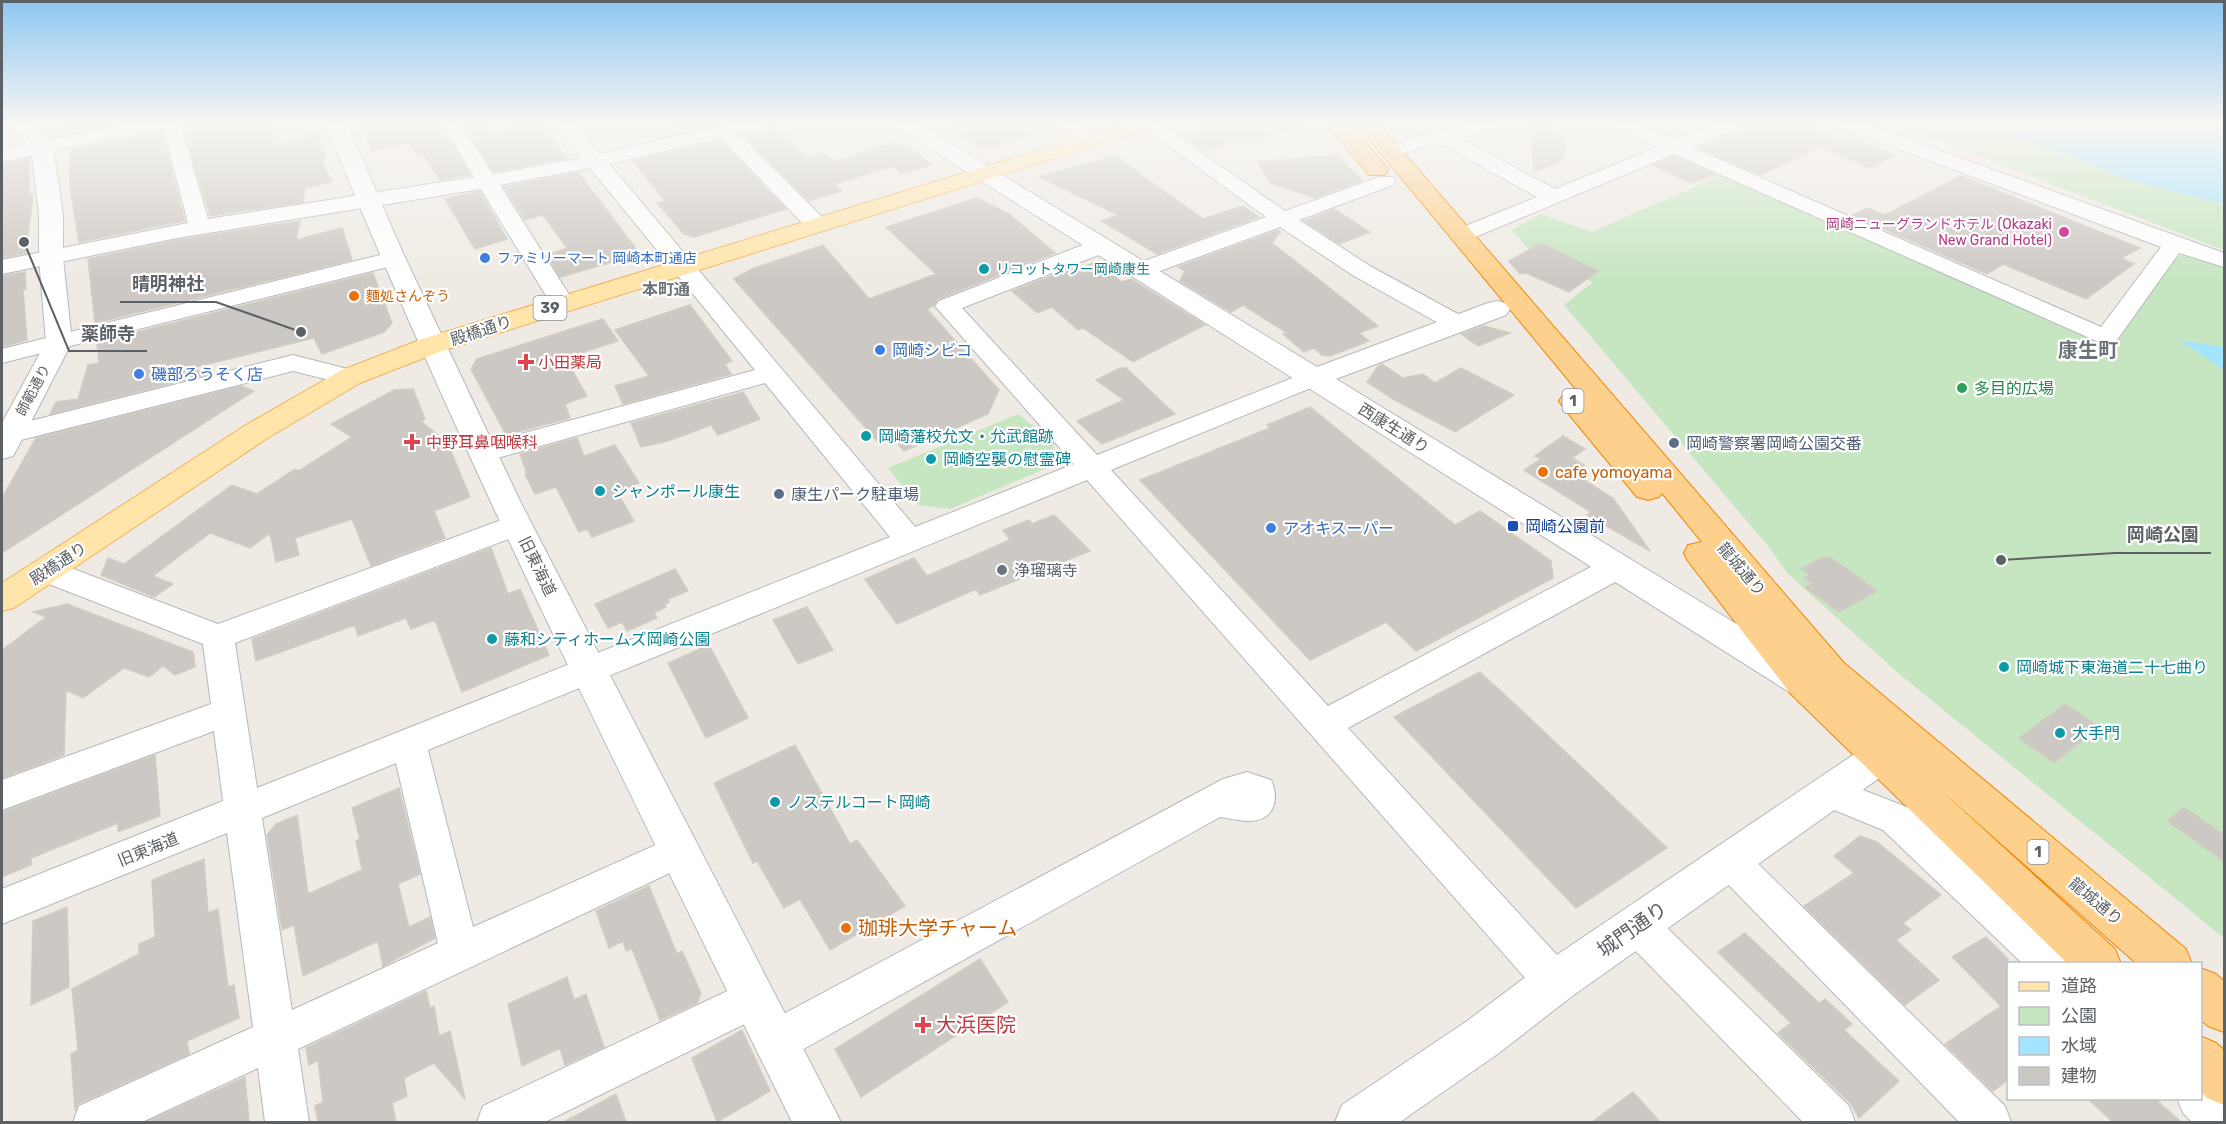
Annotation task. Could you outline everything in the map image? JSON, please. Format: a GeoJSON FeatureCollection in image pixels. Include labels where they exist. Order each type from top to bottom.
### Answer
{"type":"FeatureCollection","features":[{"type":"Feature","properties":{"kind":"highway","name":"龍城通り"},"geometry":{"type":"LineString","coordinates":[[1381,175],[1497,309],[1695,546],[1803,683],[1893,748],[2169,962]]}},
{"type":"Feature","properties":{"kind":"highway","name":"龍城通り"},"geometry":{"type":"LineString","coordinates":[[1410,175],[1628,429],[1893,748],[2098,962]]}},
{"type":"Feature","properties":{"kind":"highway"},"geometry":{"type":"LineString","coordinates":[[2202,991],[2224,1010]]}},
{"type":"Feature","properties":{"kind":"highway"},"geometry":{"type":"LineString","coordinates":[[2202,1061],[2224,1081]]}},
{"type":"Feature","properties":{"kind":"main road","name":"殿橋通り"},"geometry":{"type":"LineString","coordinates":[[2,600],[256,432],[350,377],[432,345],[976,175]]}},
{"type":"Feature","properties":{"kind":"street"},"geometry":{"type":"LineString","coordinates":[[46,175],[51,215],[51,258],[59,342]]}},
{"type":"Feature","properties":{"kind":"street"},"geometry":{"type":"LineString","coordinates":[[185,175],[200,228]]}},
{"type":"Feature","properties":{"kind":"street","name":"旧東海道"},"geometry":{"type":"LineString","coordinates":[[2,907],[590,671],[517,525],[432,345],[392,259],[357,175]]}},
{"type":"Feature","properties":{"kind":"street"},"geometry":{"type":"LineString","coordinates":[[485,175],[563,304]]}},
{"type":"Feature","properties":{"kind":"street"},"geometry":{"type":"LineString","coordinates":[[2,267],[200,228],[368,202],[516,175]]}},
{"type":"Feature","properties":{"kind":"street"},"geometry":{"type":"LineString","coordinates":[[608,175],[910,541]]}},
{"type":"Feature","properties":{"kind":"street"},"geometry":{"type":"LineString","coordinates":[[764,175],[816,224]]}},
{"type":"Feature","properties":{"kind":"street","name":"西康生通り"},"geometry":{"type":"LineString","coordinates":[[988,175],[1803,683]]}},
{"type":"Feature","properties":{"kind":"street"},"geometry":{"type":"LineString","coordinates":[[1221,175],[1362,272],[1458,324]]}},
{"type":"Feature","properties":{"kind":"street"},"geometry":{"type":"LineString","coordinates":[[1513,175],[1553,197]]}},
{"type":"Feature","properties":{"kind":"street"},"geometry":{"type":"LineString","coordinates":[[1461,236],[1604,175]]}},
{"type":"Feature","properties":{"kind":"street"},"geometry":{"type":"LineString","coordinates":[[1734,175],[2101,336],[2108,335],[2174,244]]}},
{"type":"Feature","properties":{"kind":"street"},"geometry":{"type":"LineString","coordinates":[[1989,175],[2174,244],[2224,260]]}},
{"type":"Feature","properties":{"kind":"street"},"geometry":{"type":"LineString","coordinates":[[1141,270],[1284,220],[1386,181]]}},
{"type":"Feature","properties":{"kind":"street"},"geometry":{"type":"LineString","coordinates":[[1101,246],[947,306],[1555,982]]}},
{"type":"Feature","properties":{"kind":"street"},"geometry":{"type":"LineString","coordinates":[[2,356],[392,259]]}},
{"type":"Feature","properties":{"kind":"street"},"geometry":{"type":"LineString","coordinates":[[817,1122],[590,671],[1093,466],[1314,378],[1497,309]]}},
{"type":"Feature","properties":{"kind":"street","name":"師範通り"},"geometry":{"type":"LineString","coordinates":[[5,442],[59,342]]}},
{"type":"Feature","properties":{"kind":"street"},"geometry":{"type":"LineString","coordinates":[[5,442],[293,363],[350,377]]}},
{"type":"Feature","properties":{"kind":"street"},"geometry":{"type":"LineString","coordinates":[[483,453],[772,373]]}},
{"type":"Feature","properties":{"kind":"street"},"geometry":{"type":"LineString","coordinates":[[47,571],[218,637],[517,525]]}},
{"type":"Feature","properties":{"kind":"street"},"geometry":{"type":"LineString","coordinates":[[1325,724],[1617,567]]}},
{"type":"Feature","properties":{"kind":"street"},"geometry":{"type":"LineString","coordinates":[[218,637],[287,1122]]}},
{"type":"Feature","properties":{"kind":"street"},"geometry":{"type":"LineString","coordinates":[[2,795],[228,712]]}},
{"type":"Feature","properties":{"kind":"street"},"geometry":{"type":"LineString","coordinates":[[409,744],[460,952]]}},
{"type":"Feature","properties":{"kind":"street","name":"城門通り"},"geometry":{"type":"LineString","coordinates":[[1359,1122],[1483,1037],[1555,982],[1893,748]]}},
{"type":"Feature","properties":{"kind":"street"},"geometry":{"type":"LineString","coordinates":[[1830,792],[1896,819],[2051,962]]}},
{"type":"Feature","properties":{"kind":"street"},"geometry":{"type":"LineString","coordinates":[[776,1041],[1218,801]]}},
{"type":"Feature","properties":{"kind":"street"},"geometry":{"type":"LineString","coordinates":[[95,1122],[680,850]]}},
{"type":"Feature","properties":{"kind":"street"},"geometry":{"type":"LineString","coordinates":[[1730,861],[1989,1122]]}},
{"type":"Feature","properties":{"kind":"street"},"geometry":{"type":"LineString","coordinates":[[1637,925],[1833,1122]]}},
{"type":"Feature","properties":{"kind":"street"},"geometry":{"type":"LineString","coordinates":[[499,1122],[755,998]]}},
{"type":"Feature","properties":{"kind":"street"},"geometry":{"type":"LineString","coordinates":[[2200,1100],[2224,1122]]}},
{"type":"Feature","properties":{"kind":"green space"},"geometry":{"type":"Polygon","coordinates":[[[1721,175],[1727,175],[2088,335],[2116,341],[2167,262],[2185,253],[2224,266],[2224,938],[1898,673],[1788,574],[1768,546],[1564,305],[1593,282],[1539,261],[1512,230],[1540,214],[1592,232],[1721,175]]]}},
{"type":"Feature","properties":{"kind":"green space"},"geometry":{"type":"Polygon","coordinates":[[[2029,175],[2119,175],[2224,204],[2224,250],[2029,175]]]}},
{"type":"Feature","properties":{"kind":"green space"},"geometry":{"type":"Polygon","coordinates":[[[1018,414],[1054,442],[1052,466],[950,509],[918,505],[888,468],[1018,414]]]}},
{"type":"Feature","properties":{"kind":"water"},"geometry":{"type":"Polygon","coordinates":[[[2119,175],[2224,175],[2224,204],[2119,175]]]}},
{"type":"Feature","properties":{"kind":"water"},"geometry":{"type":"Polygon","coordinates":[[[2179,340],[2224,347],[2224,370],[2179,340]]]}},
{"type":"Feature","properties":{"kind":"building"},"geometry":{"type":"Polygon","coordinates":[[[2,175],[29,175],[29,194],[33,194],[26,253],[2,258],[2,175]]]}},
{"type":"Feature","properties":{"kind":"building"},"geometry":{"type":"Polygon","coordinates":[[[70,175],[173,175],[185,221],[79,242],[70,175]]]}},
{"type":"Feature","properties":{"kind":"building"},"geometry":{"type":"Polygon","coordinates":[[[198,175],[329,175],[332,182],[305,188],[303,202],[210,216],[198,175]]]}},
{"type":"Feature","properties":{"kind":"building"},"geometry":{"type":"Polygon","coordinates":[[[437,175],[467,175],[440,180],[437,175]]]}},
{"type":"Feature","properties":{"kind":"building"},"geometry":{"type":"Polygon","coordinates":[[[561,175],[581,175],[640,254],[560,277],[547,255],[567,248],[543,215],[525,220],[504,187],[561,175]]]}},
{"type":"Feature","properties":{"kind":"building"},"geometry":{"type":"Polygon","coordinates":[[[645,175],[754,175],[786,209],[694,237],[684,234],[657,203],[665,201],[645,175]]]}},
{"type":"Feature","properties":{"kind":"building"},"geometry":{"type":"Polygon","coordinates":[[[783,175],[862,175],[834,184],[842,191],[809,201],[783,175]]]}},
{"type":"Feature","properties":{"kind":"building"},"geometry":{"type":"Polygon","coordinates":[[[1142,175],[1203,219],[1243,206],[1259,217],[1157,254],[1101,221],[1118,215],[1039,177],[1142,175]]]}},
{"type":"Feature","properties":{"kind":"building"},"geometry":{"type":"Polygon","coordinates":[[[1266,175],[1357,175],[1362,181],[1314,198],[1270,183],[1266,175]]]}},
{"type":"Feature","properties":{"kind":"building"},"geometry":{"type":"Polygon","coordinates":[[[1674,175],[1715,175],[1690,183],[1674,175]]]}},
{"type":"Feature","properties":{"kind":"building"},"geometry":{"type":"Polygon","coordinates":[[[1961,176],[2140,248],[2121,258],[2134,264],[2086,299],[2003,264],[1987,274],[1852,215],[1868,208],[1885,215],[1961,176]]]}},
{"type":"Feature","properties":{"kind":"building"},"geometry":{"type":"Polygon","coordinates":[[[480,191],[507,239],[475,249],[445,199],[480,191]]]}},
{"type":"Feature","properties":{"kind":"building","name":"岡崎シビコ"},"geometry":{"type":"Polygon","coordinates":[[[977,198],[1009,214],[1055,253],[938,299],[933,306],[927,309],[999,390],[988,414],[904,451],[892,437],[879,443],[734,279],[752,269],[823,245],[869,299],[936,274],[886,227],[977,198]]]}},
{"type":"Feature","properties":{"kind":"building"},"geometry":{"type":"Polygon","coordinates":[[[1334,209],[1370,232],[1339,244],[1304,221],[1334,209]]]}},
{"type":"Feature","properties":{"kind":"building"},"geometry":{"type":"Polygon","coordinates":[[[300,221],[296,240],[342,228],[352,260],[95,323],[88,259],[177,240],[300,221]]]}},
{"type":"Feature","properties":{"kind":"building"},"geometry":{"type":"Polygon","coordinates":[[[1278,230],[1280,232],[1272,243],[1378,326],[1359,333],[1369,341],[1330,356],[1322,355],[1314,348],[1304,352],[1283,334],[1287,333],[1243,305],[1231,312],[1180,281],[1185,271],[1178,267],[1278,230]]]}},
{"type":"Feature","properties":{"kind":"building"},"geometry":{"type":"Polygon","coordinates":[[[1541,243],[1598,271],[1569,292],[1526,273],[1520,274],[1509,261],[1541,243]]]}},
{"type":"Feature","properties":{"kind":"building"},"geometry":{"type":"Polygon","coordinates":[[[1096,262],[1122,282],[1131,279],[1205,325],[1133,362],[1083,328],[1078,330],[1052,307],[1037,313],[1012,291],[1072,268],[1075,270],[1096,262]]]}},
{"type":"Feature","properties":{"kind":"building"},"geometry":{"type":"Polygon","coordinates":[[[25,272],[26,289],[23,290],[27,340],[2,347],[2,276],[25,272]]]}},
{"type":"Feature","properties":{"kind":"building"},"geometry":{"type":"Polygon","coordinates":[[[373,273],[392,323],[384,332],[322,354],[314,338],[192,368],[208,374],[50,414],[56,402],[78,399],[88,365],[99,363],[97,342],[373,273]]]}},
{"type":"Feature","properties":{"kind":"building"},"geometry":{"type":"Polygon","coordinates":[[[690,305],[732,361],[725,364],[731,374],[623,404],[615,386],[649,376],[615,330],[690,305]]]}},
{"type":"Feature","properties":{"kind":"building"},"geometry":{"type":"Polygon","coordinates":[[[603,319],[618,341],[565,358],[587,396],[565,404],[570,418],[506,435],[471,369],[477,359],[603,319]]]}},
{"type":"Feature","properties":{"kind":"building"},"geometry":{"type":"Polygon","coordinates":[[[1484,326],[1510,333],[1478,346],[1461,334],[1484,326]]]}},
{"type":"Feature","properties":{"kind":"building"},"geometry":{"type":"Polygon","coordinates":[[[1382,364],[1403,378],[1423,374],[1435,383],[1461,368],[1514,395],[1455,432],[1393,399],[1367,382],[1382,364]]]}},
{"type":"Feature","properties":{"kind":"building"},"geometry":{"type":"Polygon","coordinates":[[[1120,368],[1126,368],[1175,414],[1102,444],[1077,421],[1124,400],[1096,380],[1120,368]]]}},
{"type":"Feature","properties":{"kind":"building"},"geometry":{"type":"Polygon","coordinates":[[[241,386],[254,391],[2,553],[2,498],[36,438],[241,386]]]}},
{"type":"Feature","properties":{"kind":"building"},"geometry":{"type":"Polygon","coordinates":[[[413,389],[425,419],[421,421],[448,444],[470,497],[434,511],[445,538],[371,566],[352,519],[295,538],[299,555],[276,562],[270,533],[250,548],[210,533],[153,576],[173,584],[154,597],[101,575],[108,558],[124,564],[232,485],[257,494],[295,469],[299,471],[352,437],[331,424],[394,390],[413,389]]]}},
{"type":"Feature","properties":{"kind":"building"},"geometry":{"type":"Polygon","coordinates":[[[743,392],[760,419],[718,435],[711,425],[668,441],[641,447],[631,423],[743,392]]]}},
{"type":"Feature","properties":{"kind":"building"},"geometry":{"type":"Polygon","coordinates":[[[1310,407],[1455,525],[1480,511],[1551,561],[1553,578],[1416,651],[1386,622],[1310,660],[1140,480],[1270,428],[1267,425],[1310,407]]]}},
{"type":"Feature","properties":{"kind":"building"},"geometry":{"type":"Polygon","coordinates":[[[1563,436],[1585,449],[1572,458],[1584,465],[1573,473],[1613,498],[1650,551],[1587,515],[1591,512],[1524,470],[1541,459],[1535,456],[1563,436]]]}},
{"type":"Feature","properties":{"kind":"building","name":"シャンポール康生"},"geometry":{"type":"Polygon","coordinates":[[[577,438],[584,456],[615,445],[639,483],[617,492],[634,521],[592,537],[587,529],[579,532],[556,487],[535,494],[525,474],[527,473],[520,454],[577,438]]]}},
{"type":"Feature","properties":{"kind":"building"},"geometry":{"type":"Polygon","coordinates":[[[1054,515],[1090,551],[980,595],[976,589],[897,624],[865,579],[914,558],[927,576],[1010,540],[1003,530],[1029,520],[1032,524],[1054,515]]]}},
{"type":"Feature","properties":{"kind":"building"},"geometry":{"type":"Polygon","coordinates":[[[491,548],[508,594],[520,589],[549,655],[462,692],[435,620],[411,629],[406,618],[358,636],[355,625],[256,661],[252,639],[491,548]]]}},
{"type":"Feature","properties":{"kind":"building"},"geometry":{"type":"Polygon","coordinates":[[[1830,557],[1877,591],[1839,612],[1805,587],[1812,583],[1804,578],[1810,575],[1801,569],[1819,559],[1830,557]]]}},
{"type":"Feature","properties":{"kind":"building"},"geometry":{"type":"Polygon","coordinates":[[[675,569],[688,591],[668,599],[669,602],[664,604],[666,607],[654,613],[657,618],[627,631],[622,622],[608,628],[595,604],[675,569]]]}},
{"type":"Feature","properties":{"kind":"building"},"geometry":{"type":"Polygon","coordinates":[[[67,604],[193,652],[195,667],[175,675],[163,666],[149,677],[124,668],[83,698],[66,690],[64,755],[2,778],[2,650],[46,617],[33,612],[67,604]]]}},
{"type":"Feature","properties":{"kind":"building"},"geometry":{"type":"Polygon","coordinates":[[[807,607],[833,650],[798,664],[773,620],[807,607]]]}},
{"type":"Feature","properties":{"kind":"building"},"geometry":{"type":"Polygon","coordinates":[[[709,645],[748,718],[706,738],[668,663],[709,645]]]}},
{"type":"Feature","properties":{"kind":"building"},"geometry":{"type":"Polygon","coordinates":[[[1480,672],[1667,848],[1576,908],[1394,717],[1480,672]]]}},
{"type":"Feature","properties":{"kind":"building","name":"大手門"},"geometry":{"type":"Polygon","coordinates":[[[2065,704],[2100,727],[2054,763],[2019,738],[2065,704]]]}},
{"type":"Feature","properties":{"kind":"building"},"geometry":{"type":"Polygon","coordinates":[[[795,745],[850,844],[857,840],[905,906],[830,950],[800,899],[784,908],[757,861],[753,863],[714,783],[795,745]]]}},
{"type":"Feature","properties":{"kind":"building"},"geometry":{"type":"Polygon","coordinates":[[[155,755],[160,816],[118,832],[118,823],[31,858],[31,865],[2,877],[2,812],[155,755]]]}},
{"type":"Feature","properties":{"kind":"building"},"geometry":{"type":"Polygon","coordinates":[[[399,788],[420,874],[398,884],[409,927],[430,917],[435,938],[383,966],[378,941],[303,976],[294,925],[282,930],[267,835],[276,824],[297,815],[308,894],[362,870],[356,841],[360,839],[352,808],[399,788]]]}},
{"type":"Feature","properties":{"kind":"building"},"geometry":{"type":"Polygon","coordinates":[[[2184,807],[2224,835],[2224,861],[2167,821],[2184,807]]]}},
{"type":"Feature","properties":{"kind":"building"},"geometry":{"type":"Polygon","coordinates":[[[1860,836],[1877,842],[1941,895],[1903,923],[1911,930],[1896,940],[1939,980],[1905,1005],[1804,906],[1854,873],[1834,856],[1860,836]]]}},
{"type":"Feature","properties":{"kind":"building"},"geometry":{"type":"Polygon","coordinates":[[[204,859],[208,913],[218,909],[228,987],[234,985],[239,1018],[187,1041],[189,1054],[78,1104],[75,1111],[71,1054],[78,1050],[72,989],[139,954],[139,944],[155,937],[152,880],[204,859]]]}},
{"type":"Feature","properties":{"kind":"building"},"geometry":{"type":"Polygon","coordinates":[[[649,886],[677,954],[682,951],[701,993],[697,1003],[660,1020],[632,949],[626,951],[623,941],[609,948],[596,911],[649,886]]]}},
{"type":"Feature","properties":{"kind":"building"},"geometry":{"type":"Polygon","coordinates":[[[67,907],[69,987],[31,1005],[33,921],[67,907]]]}},
{"type":"Feature","properties":{"kind":"building"},"geometry":{"type":"Polygon","coordinates":[[[1745,933],[1819,1003],[1825,999],[1852,1024],[1844,1030],[1899,1081],[1859,1118],[1851,1104],[1778,1033],[1791,1023],[1718,952],[1745,933]]]}},
{"type":"Feature","properties":{"kind":"building"},"geometry":{"type":"Polygon","coordinates":[[[1986,937],[2008,959],[2007,1081],[1993,1091],[1945,1044],[2001,1006],[1952,957],[1986,937]]]}},
{"type":"Feature","properties":{"kind":"building","name":"大浜医院"},"geometry":{"type":"Polygon","coordinates":[[[980,959],[1008,1002],[861,1097],[835,1049],[980,959]]]}},
{"type":"Feature","properties":{"kind":"building"},"geometry":{"type":"Polygon","coordinates":[[[567,977],[574,1000],[586,994],[604,1047],[565,1065],[560,1048],[522,1066],[508,1004],[567,977]]]}},
{"type":"Feature","properties":{"kind":"building"},"geometry":{"type":"Polygon","coordinates":[[[426,991],[430,1008],[434,1006],[439,1036],[450,1031],[465,1099],[434,1063],[404,1078],[407,1096],[392,1103],[396,1122],[318,1122],[315,1106],[323,1102],[318,1060],[309,1065],[306,1048],[426,991]]]}},
{"type":"Feature","properties":{"kind":"building"},"geometry":{"type":"Polygon","coordinates":[[[742,1030],[770,1091],[717,1122],[692,1058],[742,1030]]]}},
{"type":"Feature","properties":{"kind":"building"},"geometry":{"type":"Polygon","coordinates":[[[245,1077],[249,1122],[146,1122],[245,1077]]]}},
{"type":"Feature","properties":{"kind":"building"},"geometry":{"type":"Polygon","coordinates":[[[1633,1092],[1660,1122],[1592,1122],[1633,1092]]]}},
{"type":"Feature","properties":{"kind":"building"},"geometry":{"type":"Polygon","coordinates":[[[616,1094],[626,1122],[564,1122],[616,1094]]]}},
{"type":"Feature","properties":{"kind":"building"},"geometry":{"type":"Polygon","coordinates":[[[2089,1100],[2156,1100],[2181,1122],[2113,1122],[2089,1100]]]}},
{"type":"Feature","properties":{"kind":"place","name":"岡崎ニューグランドホテル (Okazaki New Grand Hotel)"},"geometry":{"type":"Point","coordinates":[2064,232]}},
{"type":"Feature","properties":{"kind":"place","name":"薬師寺"},"geometry":{"type":"Point","coordinates":[24,242]}},
{"type":"Feature","properties":{"kind":"place","name":"ファミリーマート 岡崎本町通店"},"geometry":{"type":"Point","coordinates":[485,258]}},
{"type":"Feature","properties":{"kind":"place","name":"リコットタワー岡崎康生"},"geometry":{"type":"Point","coordinates":[984,269]}},
{"type":"Feature","properties":{"kind":"place","name":"麵処さんぞう"},"geometry":{"type":"Point","coordinates":[354,296]}},
{"type":"Feature","properties":{"kind":"place","name":"晴明神社"},"geometry":{"type":"Point","coordinates":[301,332]}},
{"type":"Feature","properties":{"kind":"place","name":"岡崎シビコ"},"geometry":{"type":"Point","coordinates":[880,350]}},
{"type":"Feature","properties":{"kind":"place","name":"小田薬局"},"geometry":{"type":"Point","coordinates":[526,362]}},
{"type":"Feature","properties":{"kind":"place","name":"磯部ろうそく店"},"geometry":{"type":"Point","coordinates":[139,374]}},
{"type":"Feature","properties":{"kind":"place","name":"多目的広場"},"geometry":{"type":"Point","coordinates":[1962,388]}},
{"type":"Feature","properties":{"kind":"place","name":"岡崎藩校允文・允武館跡"},"geometry":{"type":"Point","coordinates":[866,436]}},
{"type":"Feature","properties":{"kind":"place","name":"中野耳鼻咽喉科"},"geometry":{"type":"Point","coordinates":[412,442]}},
{"type":"Feature","properties":{"kind":"place","name":"岡崎警察署岡崎公園交番"},"geometry":{"type":"Point","coordinates":[1674,443]}},
{"type":"Feature","properties":{"kind":"place","name":"岡崎空襲の慰霊碑"},"geometry":{"type":"Point","coordinates":[931,459]}},
{"type":"Feature","properties":{"kind":"place","name":"cafe yomoyama"},"geometry":{"type":"Point","coordinates":[1543,472]}},
{"type":"Feature","properties":{"kind":"place","name":"シャンポール康生"},"geometry":{"type":"Point","coordinates":[600,491]}},
{"type":"Feature","properties":{"kind":"place","name":"康生パーク駐車場"},"geometry":{"type":"Point","coordinates":[779,494]}},
{"type":"Feature","properties":{"kind":"place","name":"岡崎公園前"},"geometry":{"type":"Point","coordinates":[1513,526]}},
{"type":"Feature","properties":{"kind":"place","name":"アオキスーパー"},"geometry":{"type":"Point","coordinates":[1271,528]}},
{"type":"Feature","properties":{"kind":"place","name":"岡崎公園"},"geometry":{"type":"Point","coordinates":[2001,560]}},
{"type":"Feature","properties":{"kind":"place","name":"浄瑠璃寺"},"geometry":{"type":"Point","coordinates":[1002,570]}},
{"type":"Feature","properties":{"kind":"place","name":"藤和シティホームズ岡崎公園"},"geometry":{"type":"Point","coordinates":[492,639]}},
{"type":"Feature","properties":{"kind":"place","name":"岡崎城下東海道二十七曲り"},"geometry":{"type":"Point","coordinates":[2004,667]}},
{"type":"Feature","properties":{"kind":"place","name":"大手門"},"geometry":{"type":"Point","coordinates":[2060,733]}},
{"type":"Feature","properties":{"kind":"place","name":"ノステルコート岡崎"},"geometry":{"type":"Point","coordinates":[775,802]}},
{"type":"Feature","properties":{"kind":"place","name":"珈琲大学チャーム"},"geometry":{"type":"Point","coordinates":[846,928]}},
{"type":"Feature","properties":{"kind":"place","name":"大浜医院"},"geometry":{"type":"Point","coordinates":[923,1025]}},
{"type":"Feature","properties":{"kind":"district","name":"本町通"},"geometry":{"type":"Point","coordinates":[666,289]}},
{"type":"Feature","properties":{"kind":"district","name":"康生町"},"geometry":{"type":"Point","coordinates":[2088,350]}}]}
